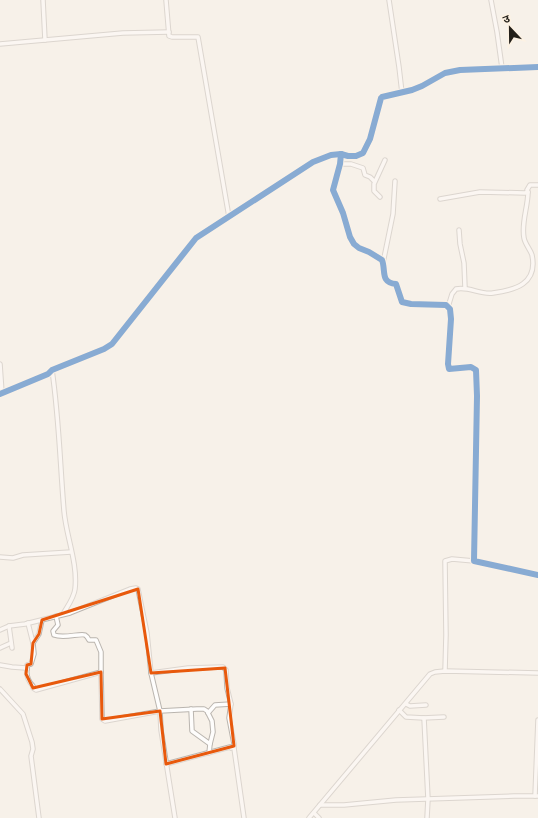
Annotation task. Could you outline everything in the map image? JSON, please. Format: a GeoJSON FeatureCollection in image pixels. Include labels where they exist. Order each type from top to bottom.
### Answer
{"type":"FeatureCollection","features":[{"type":"Feature","properties":{"kind":"street"},"geometry":{"type":"LineString","coordinates":[[43,0],[45,40]]}},
{"type":"Feature","properties":{"kind":"street"},"geometry":{"type":"LineString","coordinates":[[166,0],[170,37],[198,37],[229,217]]}},
{"type":"Feature","properties":{"kind":"street"},"geometry":{"type":"LineString","coordinates":[[389,0],[402,93]]}},
{"type":"Feature","properties":{"kind":"street"},"geometry":{"type":"LineString","coordinates":[[491,0],[502,68]]}},
{"type":"Feature","properties":{"kind":"street"},"geometry":{"type":"LineString","coordinates":[[0,44],[123,33],[170,32]]}},
{"type":"Feature","properties":{"kind":"street"},"geometry":{"type":"LineString","coordinates":[[0,364],[1,393],[48,374],[52,370],[104,349],[112,344],[196,238],[313,162],[327,156],[341,154],[356,156],[363,153],[370,139],[381,98],[422,86],[448,72],[538,66]]}},
{"type":"Feature","properties":{"kind":"street"},"geometry":{"type":"LineString","coordinates":[[341,154],[333,190],[343,213],[350,237],[355,246],[377,256],[383,263]]}},
{"type":"Feature","properties":{"kind":"street"},"geometry":{"type":"LineString","coordinates":[[380,197],[374,191],[374,182],[380,172],[384,160]]}},
{"type":"Feature","properties":{"kind":"street"},"geometry":{"type":"LineString","coordinates":[[340,164],[351,164],[364,168],[365,175],[370,177],[374,182]]}},
{"type":"Feature","properties":{"kind":"street"},"geometry":{"type":"LineString","coordinates":[[394,181],[393,214],[383,263],[384,278],[390,284],[396,286],[402,302],[411,304],[448,306]]}},
{"type":"Feature","properties":{"kind":"street"},"geometry":{"type":"LineString","coordinates":[[474,561],[476,369],[471,367],[449,369],[449,336],[451,319],[450,309],[448,306],[454,291],[462,288],[482,294],[494,293],[521,286],[530,280],[533,264],[532,256],[524,238],[525,213],[527,190],[530,186],[538,185]]}},
{"type":"Feature","properties":{"kind":"street"},"geometry":{"type":"LineString","coordinates":[[440,199],[480,192],[528,192]]}},
{"type":"Feature","properties":{"kind":"street"},"geometry":{"type":"LineString","coordinates":[[459,230],[464,263],[465,288]]}},
{"type":"Feature","properties":{"kind":"street"},"geometry":{"type":"LineString","coordinates":[[52,370],[55,391],[64,512],[74,568],[74,595],[66,614]]}},
{"type":"Feature","properties":{"kind":"street"},"geometry":{"type":"LineString","coordinates":[[0,557],[13,558],[23,555],[71,552]]}},
{"type":"Feature","properties":{"kind":"street"},"geometry":{"type":"LineString","coordinates":[[445,671],[445,561],[452,559],[474,561],[538,576]]}},
{"type":"Feature","properties":{"kind":"street"},"geometry":{"type":"LineString","coordinates":[[0,630],[9,626],[66,614],[130,589],[138,588],[145,618],[152,672],[160,711],[161,730],[175,818]]}},
{"type":"Feature","properties":{"kind":"street"},"geometry":{"type":"LineString","coordinates":[[56,616],[58,625],[53,631],[54,635],[67,637],[82,634],[89,640],[96,640],[101,652],[103,720],[107,721],[160,711],[191,709],[204,710],[211,716],[212,721],[212,734],[209,753]]}},
{"type":"Feature","properties":{"kind":"street"},"geometry":{"type":"LineString","coordinates":[[33,643],[39,634],[42,620]]}},
{"type":"Feature","properties":{"kind":"street"},"geometry":{"type":"LineString","coordinates":[[28,623],[34,654],[31,664],[27,665],[26,674],[29,682],[36,690],[101,672]]}},
{"type":"Feature","properties":{"kind":"street"},"geometry":{"type":"LineString","coordinates":[[9,626],[12,648]]}},
{"type":"Feature","properties":{"kind":"street"},"geometry":{"type":"LineString","coordinates":[[0,648],[11,643]]}},
{"type":"Feature","properties":{"kind":"street"},"geometry":{"type":"LineString","coordinates":[[0,665],[24,667],[27,669]]}},
{"type":"Feature","properties":{"kind":"street"},"geometry":{"type":"LineString","coordinates":[[152,672],[188,668],[223,667],[226,670],[227,688],[231,704],[229,718],[234,746],[166,764]]}},
{"type":"Feature","properties":{"kind":"street"},"geometry":{"type":"LineString","coordinates":[[309,818],[430,674],[445,671],[538,673]]}},
{"type":"Feature","properties":{"kind":"street"},"geometry":{"type":"LineString","coordinates":[[0,689],[25,717],[33,749],[31,756],[37,818]]}},
{"type":"Feature","properties":{"kind":"street"},"geometry":{"type":"LineString","coordinates":[[208,713],[215,705],[231,704]]}},
{"type":"Feature","properties":{"kind":"street"},"geometry":{"type":"LineString","coordinates":[[406,704],[410,706],[426,705]]}},
{"type":"Feature","properties":{"kind":"street"},"geometry":{"type":"LineString","coordinates":[[191,709],[192,730],[210,744]]}},
{"type":"Feature","properties":{"kind":"street"},"geometry":{"type":"LineString","coordinates":[[399,710],[406,717],[444,717]]}},
{"type":"Feature","properties":{"kind":"street"},"geometry":{"type":"LineString","coordinates":[[423,718],[425,720],[428,799],[427,818]]}},
{"type":"Feature","properties":{"kind":"street"},"geometry":{"type":"LineString","coordinates":[[320,805],[344,805],[396,800],[536,796],[538,720]]}},
{"type":"Feature","properties":{"kind":"street"},"geometry":{"type":"LineString","coordinates":[[231,748],[234,748],[236,754],[244,818]]}},
{"type":"Feature","properties":{"kind":"street"},"geometry":{"type":"LineString","coordinates":[[314,813],[319,818]]}},
{"type":"Feature","properties":{"kind":"highlighted area"},"geometry":{"type":"Polygon","coordinates":[[[138,589],[151,673],[225,668],[234,746],[166,764],[160,711],[102,719],[101,672],[33,688],[26,674],[27,665],[31,664],[33,643],[39,634],[42,620],[138,589]]]}},
{"type":"Feature","properties":{"kind":"cycle path"},"geometry":{"type":"LineString","coordinates":[[0,394],[48,374],[52,370],[104,349],[112,344],[196,238],[313,162],[331,155],[341,154],[356,156],[363,153],[370,139],[382,97],[412,90],[445,73],[460,70],[538,67]]}},
{"type":"Feature","properties":{"kind":"cycle path"},"geometry":{"type":"LineString","coordinates":[[341,154],[333,190],[354,244],[382,260],[384,275],[388,281],[396,284],[402,302],[411,304],[446,305],[450,309],[449,369],[471,367],[476,370],[477,396],[474,561],[538,575]]}}]}
